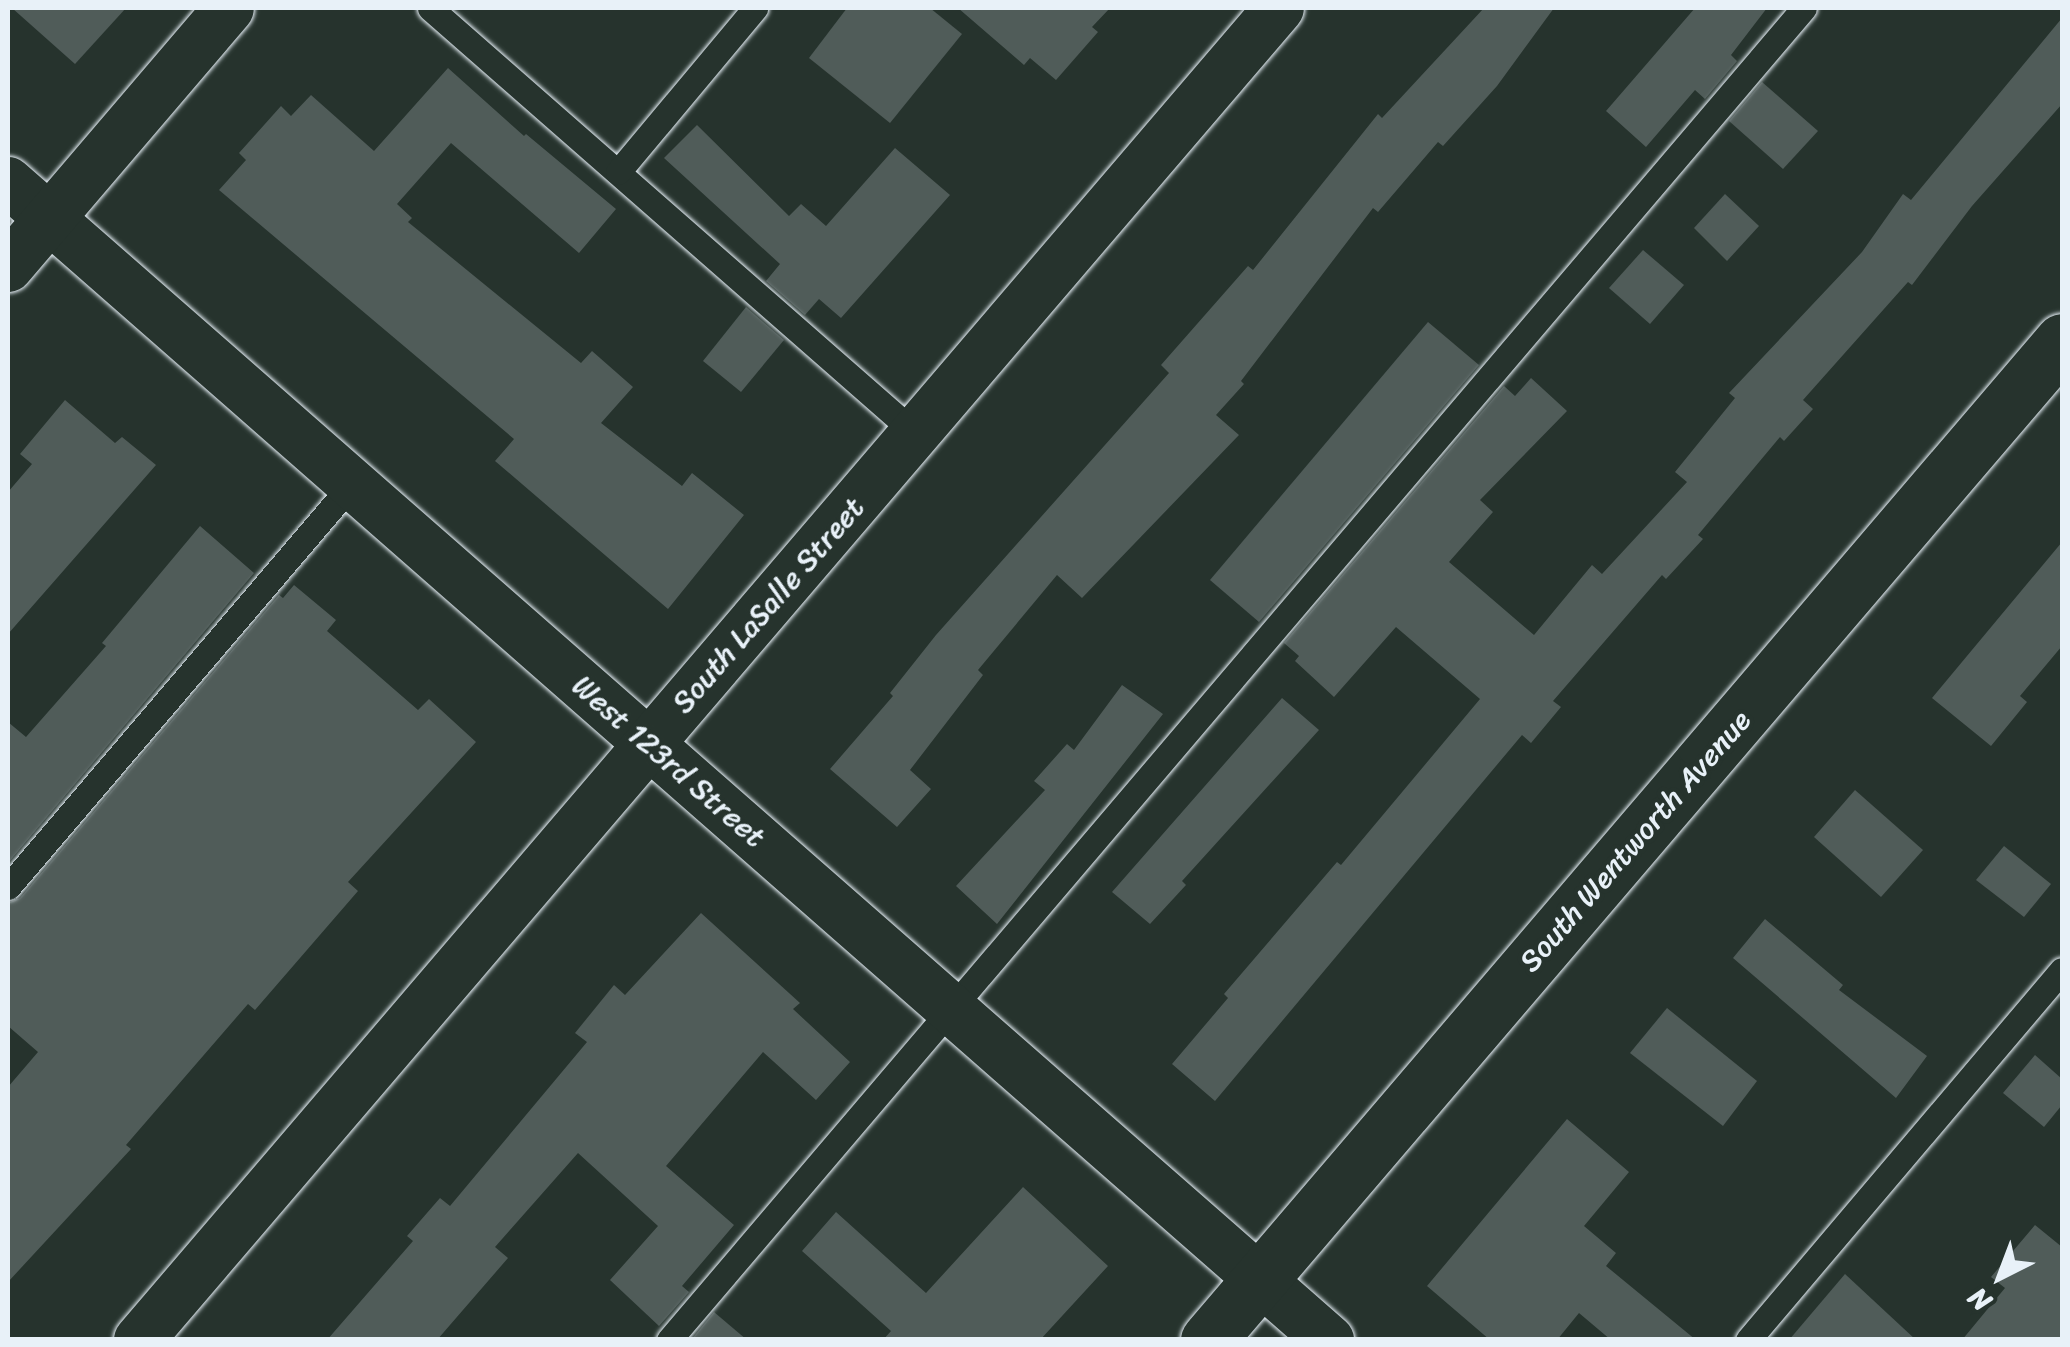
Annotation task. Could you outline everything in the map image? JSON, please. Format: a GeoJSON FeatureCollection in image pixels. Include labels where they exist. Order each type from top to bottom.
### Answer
{"type":"FeatureCollection","features":[{"type":"Feature","properties":{"kind":"street"},"geometry":{"type":"LineString","coordinates":[[8,267],[228,8]]}},
{"type":"Feature","properties":{"kind":"street","name":"South LaSalle Street"},"geometry":{"type":"LineString","coordinates":[[139,1340],[1279,8]]}},
{"type":"Feature","properties":{"kind":"street","name":"West 123rd Street"},"geometry":{"type":"LineString","coordinates":[[8,182],[1329,1340]]}},
{"type":"Feature","properties":{"kind":"street","name":"South Wentworth Avenue"},"geometry":{"type":"LineString","coordinates":[[1208,1340],[2062,342]]}},
{"type":"Feature","properties":{"kind":"lane"},"geometry":{"type":"LineString","coordinates":[[430,8],[915,433]]}},
{"type":"Feature","properties":{"kind":"lane"},"geometry":{"type":"LineString","coordinates":[[618,172],[756,8]]}},
{"type":"Feature","properties":{"kind":"lane"},"geometry":{"type":"LineString","coordinates":[[669,1340],[1804,8]]}},
{"type":"Feature","properties":{"kind":"lane"},"geometry":{"type":"LineString","coordinates":[[8,887],[352,484]]}},
{"type":"Feature","properties":{"kind":"lane"},"geometry":{"type":"LineString","coordinates":[[1748,1340],[2062,970]]}},
{"type":"Feature","properties":{"kind":"building"},"geometry":{"type":"Polygon","coordinates":[[[12,8],[126,8],[75,64],[12,8]]]}},
{"type":"Feature","properties":{"kind":"building"},"geometry":{"type":"Polygon","coordinates":[[[847,8],[930,8],[962,34],[890,123],[809,58],[847,8]]]}},
{"type":"Feature","properties":{"kind":"building"},"geometry":{"type":"Polygon","coordinates":[[[958,8],[1110,8],[1092,27],[1098,32],[1056,80],[1030,58],[1024,65],[958,8]]]}},
{"type":"Feature","properties":{"kind":"building"},"geometry":{"type":"Polygon","coordinates":[[[1484,8],[1554,8],[1497,86],[1443,146],[1438,142],[1378,212],[1373,208],[1241,381],[1244,384],[1216,415],[1239,435],[1082,598],[1057,575],[978,670],[983,675],[910,770],[931,789],[897,827],[830,769],[893,696],[890,693],[936,635],[1169,373],[1161,365],[1248,266],[1253,270],[1378,114],[1382,118],[1484,8]]]}},
{"type":"Feature","properties":{"kind":"building"},"geometry":{"type":"Polygon","coordinates":[[[1695,8],[1767,8],[1731,55],[1737,61],[1705,99],[1695,90],[1646,147],[1606,111],[1695,8]]]}},
{"type":"Feature","properties":{"kind":"building"},"geometry":{"type":"Polygon","coordinates":[[[2062,18],[2062,104],[1972,206],[1912,285],[1908,282],[1803,400],[1813,409],[1784,441],[1780,437],[1698,535],[1703,539],[1666,579],[1662,575],[1553,701],[1561,707],[1531,743],[1522,735],[1215,1101],[1172,1064],[1228,998],[1224,994],[1337,862],[1341,865],[1480,699],[1396,627],[1334,697],[1295,661],[1299,656],[1284,643],[1504,386],[1515,396],[1531,378],[1567,411],[1480,500],[1493,512],[1449,562],[1534,635],[1592,565],[1602,574],[1687,482],[1675,472],[1735,398],[1729,393],[1862,252],[1903,194],[1911,200],[2062,18]]]}},
{"type":"Feature","properties":{"kind":"building"},"geometry":{"type":"Polygon","coordinates":[[[448,68],[524,136],[616,209],[579,253],[451,143],[397,204],[412,218],[408,222],[581,363],[592,351],[633,387],[601,423],[682,486],[692,473],[744,515],[668,609],[495,461],[514,439],[219,190],[246,160],[239,153],[281,106],[291,116],[311,95],[374,151],[448,68]]]}},
{"type":"Feature","properties":{"kind":"building"},"geometry":{"type":"Polygon","coordinates":[[[1762,82],[1818,131],[1783,169],[1729,121],[1762,82]]]}},
{"type":"Feature","properties":{"kind":"building"},"geometry":{"type":"Polygon","coordinates":[[[697,125],[789,216],[801,204],[826,226],[895,148],[950,195],[841,318],[819,299],[805,315],[766,281],[780,264],[664,158],[697,125]]]}},
{"type":"Feature","properties":{"kind":"building"},"geometry":{"type":"Polygon","coordinates":[[[1725,194],[1759,226],[1727,261],[1694,228],[1725,194]]]}},
{"type":"Feature","properties":{"kind":"building"},"geometry":{"type":"Polygon","coordinates":[[[1643,250],[1684,285],[1650,324],[1609,288],[1643,250]]]}},
{"type":"Feature","properties":{"kind":"building"},"geometry":{"type":"Polygon","coordinates":[[[746,307],[784,340],[741,392],[703,361],[746,307]]]}},
{"type":"Feature","properties":{"kind":"building"},"geometry":{"type":"Polygon","coordinates":[[[1428,322],[1479,365],[1259,622],[1210,580],[1428,322]]]}},
{"type":"Feature","properties":{"kind":"building"},"geometry":{"type":"Polygon","coordinates":[[[65,400],[115,443],[122,437],[156,465],[8,634],[8,492],[32,464],[20,454],[65,400]]]}},
{"type":"Feature","properties":{"kind":"building"},"geometry":{"type":"Polygon","coordinates":[[[200,526],[254,573],[8,863],[8,722],[26,737],[106,646],[102,643],[200,526]]]}},
{"type":"Feature","properties":{"kind":"building"},"geometry":{"type":"Polygon","coordinates":[[[2062,542],[2062,646],[2020,696],[2027,702],[1991,746],[1932,698],[2062,542]]]}},
{"type":"Feature","properties":{"kind":"building"},"geometry":{"type":"Polygon","coordinates":[[[294,585],[336,620],[327,631],[418,710],[429,699],[476,742],[348,882],[358,891],[255,1010],[248,1004],[126,1145],[131,1149],[8,1282],[8,1087],[38,1052],[8,1026],[8,903],[20,898],[279,595],[283,598],[294,585]]]}},
{"type":"Feature","properties":{"kind":"building"},"geometry":{"type":"Polygon","coordinates":[[[1122,685],[1163,714],[997,924],[956,886],[1045,790],[1034,781],[1067,744],[1074,750],[1122,685]]]}},
{"type":"Feature","properties":{"kind":"building"},"geometry":{"type":"Polygon","coordinates":[[[1282,698],[1319,730],[1182,881],[1186,885],[1150,924],[1112,892],[1282,698]]]}},
{"type":"Feature","properties":{"kind":"building"},"geometry":{"type":"Polygon","coordinates":[[[1855,790],[1923,850],[1881,897],[1814,837],[1855,790]]]}},
{"type":"Feature","properties":{"kind":"building"},"geometry":{"type":"Polygon","coordinates":[[[2004,846],[2051,884],[2024,917],[1976,880],[2004,846]]]}},
{"type":"Feature","properties":{"kind":"building"},"geometry":{"type":"Polygon","coordinates":[[[701,913],[800,1003],[793,1009],[850,1062],[816,1100],[763,1052],[666,1166],[734,1225],[682,1286],[689,1292],[659,1326],[610,1280],[658,1226],[578,1153],[495,1247],[508,1258],[437,1340],[327,1340],[413,1241],[407,1236],[440,1198],[450,1206],[587,1042],[575,1033],[614,985],[625,995],[701,913]]]}},
{"type":"Feature","properties":{"kind":"building"},"geometry":{"type":"Polygon","coordinates":[[[1765,919],[1843,985],[1839,990],[1927,1056],[1896,1098],[1733,958],[1765,919]]]}},
{"type":"Feature","properties":{"kind":"building"},"geometry":{"type":"Polygon","coordinates":[[[1667,1008],[1757,1081],[1723,1126],[1630,1053],[1667,1008]]]}},
{"type":"Feature","properties":{"kind":"building"},"geometry":{"type":"Polygon","coordinates":[[[2035,1055],[2062,1079],[2062,1105],[2044,1127],[2003,1093],[2035,1055]]]}},
{"type":"Feature","properties":{"kind":"building"},"geometry":{"type":"Polygon","coordinates":[[[1567,1119],[1629,1172],[1584,1226],[1616,1253],[1606,1266],[1696,1340],[1611,1340],[1579,1313],[1557,1340],[1490,1340],[1427,1286],[1567,1119]]]}},
{"type":"Feature","properties":{"kind":"building"},"geometry":{"type":"Polygon","coordinates":[[[1023,1187],[1108,1266],[1040,1340],[883,1340],[891,1331],[802,1251],[836,1212],[926,1293],[1023,1187]]]}},
{"type":"Feature","properties":{"kind":"building"},"geometry":{"type":"Polygon","coordinates":[[[2035,1225],[2062,1247],[2062,1340],[1962,1340],[2005,1288],[1991,1277],[2035,1225]]]}},
{"type":"Feature","properties":{"kind":"building"},"geometry":{"type":"Polygon","coordinates":[[[1845,1274],[1916,1340],[1789,1340],[1845,1274]]]}},
{"type":"Feature","properties":{"kind":"building"},"geometry":{"type":"Polygon","coordinates":[[[714,1312],[747,1340],[691,1340],[714,1312]]]}}]}
